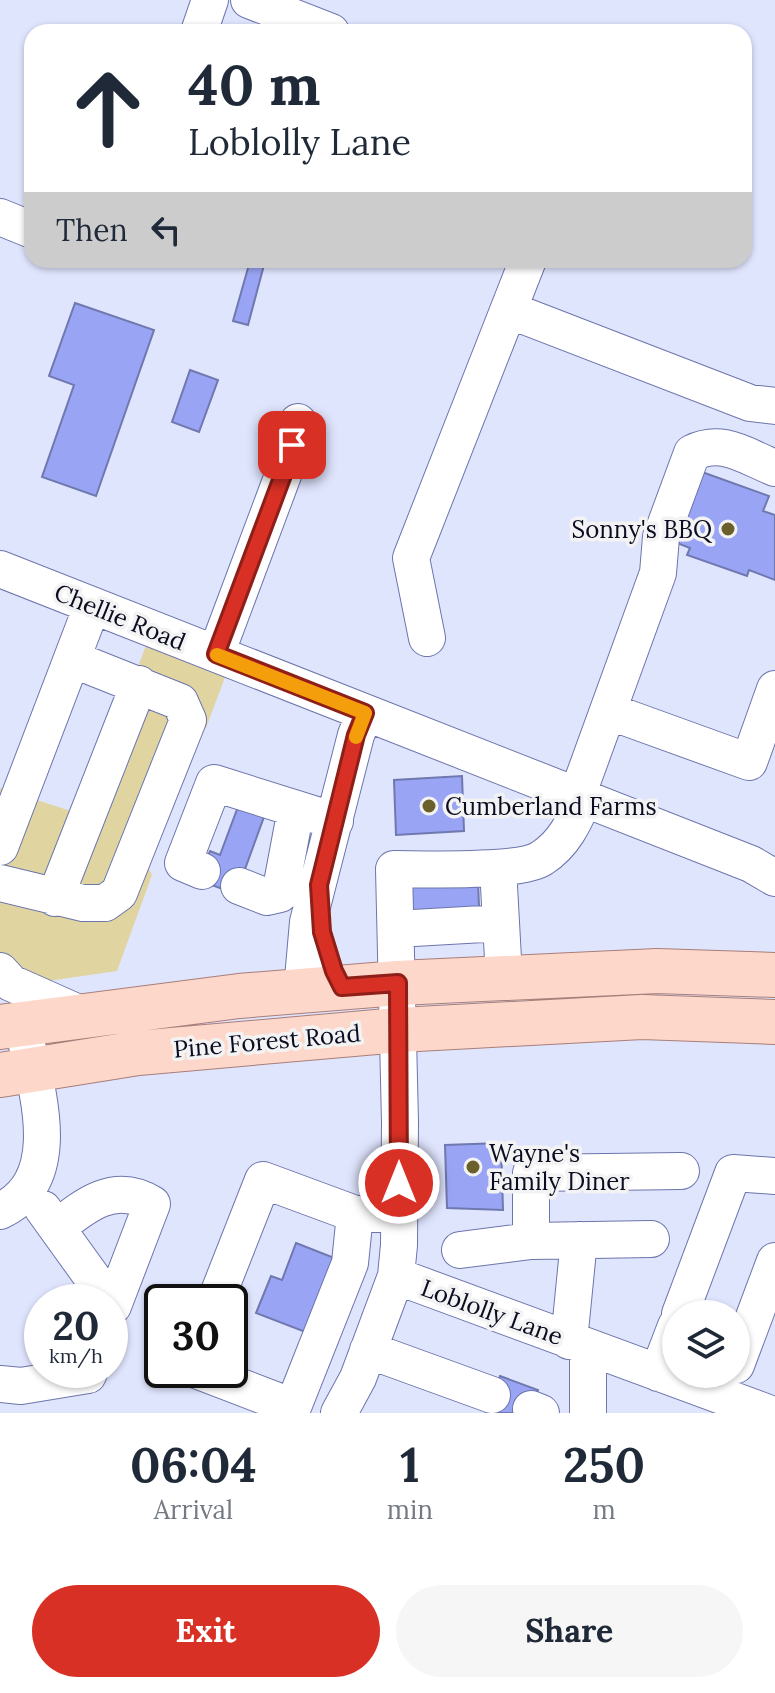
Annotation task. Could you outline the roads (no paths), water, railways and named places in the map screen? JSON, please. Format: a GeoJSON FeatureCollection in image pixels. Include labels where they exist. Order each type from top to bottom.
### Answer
{"type":"FeatureCollection","features":[{"type":"Feature","properties":{"kind":"main road","name":"Pine Forest Road"},"geometry":{"type":"LineString","coordinates":[[11,1025],[398,983],[657,971],[775,975]]}},
{"type":"Feature","properties":{"kind":"main road","name":"Pine Forest Road"},"geometry":{"type":"LineString","coordinates":[[16,1072],[138,1053],[399,1030],[642,1017],[775,1022]]}},
{"type":"Feature","properties":{"kind":"street"},"geometry":{"type":"LineString","coordinates":[[202,24],[210,0]]}},
{"type":"Feature","properties":{"kind":"street"},"geometry":{"type":"LineString","coordinates":[[249,0],[310,24]]}},
{"type":"Feature","properties":{"kind":"street"},"geometry":{"type":"LineString","coordinates":[[0,217],[24,227]]}},
{"type":"Feature","properties":{"kind":"street"},"geometry":{"type":"LineString","coordinates":[[427,638],[411,558],[525,268]]}},
{"type":"Feature","properties":{"kind":"street"},"geometry":{"type":"LineString","coordinates":[[509,310],[750,403],[775,406]]}},
{"type":"Feature","properties":{"kind":"street"},"geometry":{"type":"LineString","coordinates":[[216,654],[286,467],[298,422]]}},
{"type":"Feature","properties":{"kind":"street"},"geometry":{"type":"LineString","coordinates":[[248,1383],[342,1407],[396,1276],[399,1030],[394,869],[498,868],[541,860],[571,830],[608,711],[658,573],[661,537],[692,453],[706,446],[719,445],[775,468]]}},
{"type":"Feature","properties":{"kind":"street","name":"Chellie Road"},"geometry":{"type":"LineString","coordinates":[[0,569],[751,864],[775,878]]}},
{"type":"Feature","properties":{"kind":"street"},"geometry":{"type":"LineString","coordinates":[[0,847],[92,606]]}},
{"type":"Feature","properties":{"kind":"street"},"geometry":{"type":"LineString","coordinates":[[0,883],[55,898],[105,903],[119,893],[188,720],[180,702],[72,659]]}},
{"type":"Feature","properties":{"kind":"street"},"geometry":{"type":"LineString","coordinates":[[55,898],[139,684]]}},
{"type":"Feature","properties":{"kind":"street"},"geometry":{"type":"LineString","coordinates":[[608,711],[749,762],[775,689]]}},
{"type":"Feature","properties":{"kind":"street"},"geometry":{"type":"LineString","coordinates":[[322,989],[308,922],[356,735],[365,713]]}},
{"type":"Feature","properties":{"kind":"street"},"geometry":{"type":"LineString","coordinates":[[192,867],[214,783],[335,821]]}},
{"type":"Feature","properties":{"kind":"street"},"geometry":{"type":"LineString","coordinates":[[239,886],[267,897],[280,894],[296,809]]}},
{"type":"Feature","properties":{"kind":"street"},"geometry":{"type":"LineString","coordinates":[[498,868],[504,977]]}},
{"type":"Feature","properties":{"kind":"street"},"geometry":{"type":"LineString","coordinates":[[396,929],[501,923]]}},
{"type":"Feature","properties":{"kind":"street"},"geometry":{"type":"LineString","coordinates":[[0,971],[11,983],[83,1015]]}},
{"type":"Feature","properties":{"kind":"street"},"geometry":{"type":"LineString","coordinates":[[11,1025],[16,1072],[42,1126],[42,1153],[36,1178],[14,1200],[57,1228],[96,1284]]}},
{"type":"Feature","properties":{"kind":"street"},"geometry":{"type":"LineString","coordinates":[[531,1241],[531,1173],[681,1171]]}},
{"type":"Feature","properties":{"kind":"street"},"geometry":{"type":"LineString","coordinates":[[685,1300],[733,1173],[775,1176]]}},
{"type":"Feature","properties":{"kind":"street"},"geometry":{"type":"LineString","coordinates":[[222,1284],[263,1180],[355,1214],[399,1213]]}},
{"type":"Feature","properties":{"kind":"street"},"geometry":{"type":"LineString","coordinates":[[57,1228],[85,1204],[111,1196],[142,1198],[152,1204],[120,1284]]}},
{"type":"Feature","properties":{"kind":"street"},"geometry":{"type":"LineString","coordinates":[[298,1396],[350,1263],[355,1214]]}},
{"type":"Feature","properties":{"kind":"street"},"geometry":{"type":"LineString","coordinates":[[460,1250],[531,1241],[651,1239]]}},
{"type":"Feature","properties":{"kind":"street"},"geometry":{"type":"LineString","coordinates":[[579,1240],[579,1344],[588,1413]]}},
{"type":"Feature","properties":{"kind":"street"},"geometry":{"type":"LineString","coordinates":[[750,1328],[775,1261]]}},
{"type":"Feature","properties":{"kind":"street","name":"Loblolly Lane"},"geometry":{"type":"LineString","coordinates":[[396,1276],[662,1373]]}},
{"type":"Feature","properties":{"kind":"street"},"geometry":{"type":"LineString","coordinates":[[368,1350],[492,1395]]}},
{"type":"Feature","properties":{"kind":"street"},"geometry":{"type":"LineString","coordinates":[[658,1373],[662,1363]]}},
{"type":"Feature","properties":{"kind":"street"},"geometry":{"type":"LineString","coordinates":[[0,1384],[24,1386]]}},
{"type":"Feature","properties":{"kind":"street","name":"Loblolly Lane"},"geometry":{"type":"LineString","coordinates":[[741,1388],[768,1413]]}},
{"type":"Feature","properties":{"kind":"place","name":"Sonny's BBQ"},"geometry":{"type":"Point","coordinates":[728,529]}},
{"type":"Feature","properties":{"kind":"place","name":"Cumberland Farms"},"geometry":{"type":"Point","coordinates":[429,806]}},
{"type":"Feature","properties":{"kind":"place","name":"Wayne's Family Diner"},"geometry":{"type":"Point","coordinates":[473,1167]}}]}
